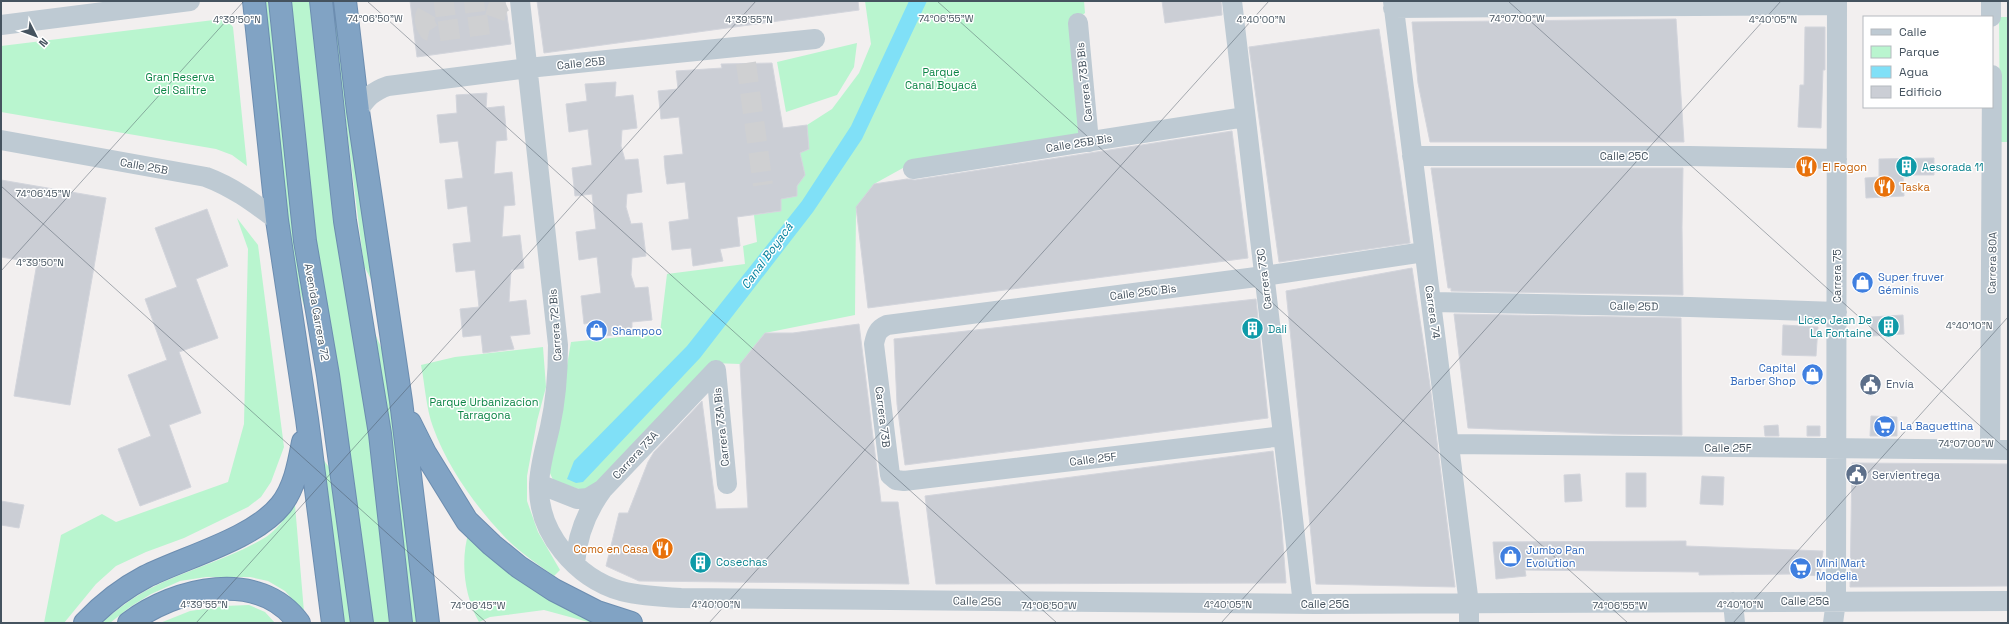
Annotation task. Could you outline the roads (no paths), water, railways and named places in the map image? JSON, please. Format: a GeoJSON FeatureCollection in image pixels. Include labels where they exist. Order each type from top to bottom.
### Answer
{"type":"FeatureCollection","features":[{"type":"Feature","properties":{"kind":"highway"},"geometry":{"type":"LineString","coordinates":[[254,1],[277,220],[307,419],[333,623]]}},
{"type":"Feature","properties":{"kind":"highway","name":"Avenida Carrera 72"},"geometry":{"type":"LineString","coordinates":[[280,1],[305,241],[328,375],[362,623]]}},
{"type":"Feature","properties":{"kind":"highway"},"geometry":{"type":"LineString","coordinates":[[321,1],[345,221],[380,434],[402,623]]}},
{"type":"Feature","properties":{"kind":"highway"},"geometry":{"type":"LineString","coordinates":[[345,1],[358,111],[401,401],[428,623]]}},
{"type":"Feature","properties":{"kind":"highway"},"geometry":{"type":"LineString","coordinates":[[356,284],[391,334]]}},
{"type":"Feature","properties":{"kind":"highway"},"geometry":{"type":"LineString","coordinates":[[401,401],[425,453],[467,521],[519,567],[554,590],[597,612],[631,623]]}},
{"type":"Feature","properties":{"kind":"highway"},"geometry":{"type":"LineString","coordinates":[[307,419],[339,461]]}},
{"type":"Feature","properties":{"kind":"highway"},"geometry":{"type":"LineString","coordinates":[[85,623],[104,603],[124,589],[146,577],[240,535],[269,518],[282,504],[297,472],[307,419]]}},
{"type":"Feature","properties":{"kind":"highway"},"geometry":{"type":"LineString","coordinates":[[129,623],[138,616],[163,604],[204,591],[224,589],[245,590],[263,595],[279,604],[293,615],[299,623]]}},
{"type":"Feature","properties":{"kind":"street"},"geometry":{"type":"LineString","coordinates":[[1,25],[190,1]]}},
{"type":"Feature","properties":{"kind":"street","name":"Carrera 72 Bis"},"geometry":{"type":"LineString","coordinates":[[520,1],[558,345],[556,386],[539,484],[541,508],[557,544],[575,564],[591,576],[606,584],[620,590],[642,595]]}},
{"type":"Feature","properties":{"kind":"street","name":"Carrera 73C"},"geometry":{"type":"LineString","coordinates":[[1232,1],[1303,604]]}},
{"type":"Feature","properties":{"kind":"street"},"geometry":{"type":"LineString","coordinates":[[1991,1],[1991,16]]}},
{"type":"Feature","properties":{"kind":"street"},"geometry":{"type":"LineString","coordinates":[[1393,4],[1837,3]]}},
{"type":"Feature","properties":{"kind":"street","name":"Carrera 75"},"geometry":{"type":"LineString","coordinates":[[1833,623],[1836,601],[1837,3]]}},
{"type":"Feature","properties":{"kind":"street","name":"Carrera 74"},"geometry":{"type":"LineString","coordinates":[[1393,4],[1424,252],[1432,302],[1469,614]]}},
{"type":"Feature","properties":{"kind":"street","name":"Carrera 73B Bis"},"geometry":{"type":"LineString","coordinates":[[1078,23],[1089,142]]}},
{"type":"Feature","properties":{"kind":"street","name":"Calle 25B"},"geometry":{"type":"LineString","coordinates":[[358,111],[364,101],[376,90],[388,86],[528,68],[746,54],[815,39]]}},
{"type":"Feature","properties":{"kind":"street","name":"Carrera 80A"},"geometry":{"type":"LineString","coordinates":[[1993,108],[1999,450]]}},
{"type":"Feature","properties":{"kind":"street","name":"Calle 25B Bis"},"geometry":{"type":"LineString","coordinates":[[913,169],[1245,117]]}},
{"type":"Feature","properties":{"kind":"street","name":"Calle 25B"},"geometry":{"type":"LineString","coordinates":[[1,140],[206,178],[225,184],[241,193],[277,220]]}},
{"type":"Feature","properties":{"kind":"street","name":"Calle 25C"},"geometry":{"type":"LineString","coordinates":[[1412,156],[1690,156],[1837,159]]}},
{"type":"Feature","properties":{"kind":"street","name":"Calle 25C Bis"},"geometry":{"type":"LineString","coordinates":[[874,344],[879,329],[887,325],[1264,276],[1424,252]]}},
{"type":"Feature","properties":{"kind":"street","name":"Calle 25D"},"geometry":{"type":"LineString","coordinates":[[1432,302],[1690,306],[1836,312]]}},
{"type":"Feature","properties":{"kind":"street","name":"Carrera 73B"},"geometry":{"type":"LineString","coordinates":[[874,344],[890,475],[896,480],[904,481]]}},
{"type":"Feature","properties":{"kind":"street","name":"Carrera 73A"},"geometry":{"type":"LineString","coordinates":[[539,484],[577,499],[588,498],[603,489],[716,370]]}},
{"type":"Feature","properties":{"kind":"street","name":"Carrera 73A Bis"},"geometry":{"type":"LineString","coordinates":[[716,370],[727,484]]}},
{"type":"Feature","properties":{"kind":"street","name":"Calle 25F"},"geometry":{"type":"LineString","coordinates":[[904,481],[1283,436]]}},
{"type":"Feature","properties":{"kind":"street","name":"Calle 25F"},"geometry":{"type":"LineString","coordinates":[[1449,444],[1999,450]]}},
{"type":"Feature","properties":{"kind":"street"},"geometry":{"type":"LineString","coordinates":[[575,564],[578,536],[584,519],[591,505],[603,489]]}},
{"type":"Feature","properties":{"kind":"street","name":"Calle 25G"},"geometry":{"type":"LineString","coordinates":[[642,595],[681,598],[1303,604],[1469,614],[1734,602],[2008,601]]}},
{"type":"Feature","properties":{"kind":"street"},"geometry":{"type":"LineString","coordinates":[[1734,602],[1735,623]]}},
{"type":"Feature","properties":{"kind":"water","name":"Canal Boyacá"},"geometry":{"type":"Polygon","coordinates":[[[909,1],[927,1],[862,139],[813,212],[700,358],[583,482],[576,483],[567,479],[574,461],[687,346],[802,201],[851,126],[909,1]]]}},
{"type":"Feature","properties":{"kind":"tunnel"},"geometry":{"type":"LineString","coordinates":[[484,1],[430,8],[425,16],[426,25],[429,31],[434,32],[491,24],[499,5],[506,1]]}},
{"type":"Feature","properties":{"kind":"tunnel"},"geometry":{"type":"LineString","coordinates":[[746,63],[763,185]]}},
{"type":"Feature","properties":{"kind":"place","name":"El Fogon"},"geometry":{"type":"Point","coordinates":[1807,167]}},
{"type":"Feature","properties":{"kind":"place","name":"Aesorada 11"},"geometry":{"type":"Point","coordinates":[1906,167]}},
{"type":"Feature","properties":{"kind":"place","name":"Taska"},"geometry":{"type":"Point","coordinates":[1885,187]}},
{"type":"Feature","properties":{"kind":"place","name":"Super fruver Géminis"},"geometry":{"type":"Point","coordinates":[1863,283]}},
{"type":"Feature","properties":{"kind":"place","name":"Liceo Jean De La Fontaine"},"geometry":{"type":"Point","coordinates":[1888,326]}},
{"type":"Feature","properties":{"kind":"place","name":"Dali"},"geometry":{"type":"Point","coordinates":[1253,329]}},
{"type":"Feature","properties":{"kind":"place","name":"Shampoo"},"geometry":{"type":"Point","coordinates":[597,331]}},
{"type":"Feature","properties":{"kind":"place","name":"Capital Barber Shop"},"geometry":{"type":"Point","coordinates":[1812,374]}},
{"type":"Feature","properties":{"kind":"place","name":"Envía"},"geometry":{"type":"Point","coordinates":[1871,384]}},
{"type":"Feature","properties":{"kind":"place","name":"La Baguettina"},"geometry":{"type":"Point","coordinates":[1884,426]}},
{"type":"Feature","properties":{"kind":"place","name":"Servientrega"},"geometry":{"type":"Point","coordinates":[1857,475]}},
{"type":"Feature","properties":{"kind":"place","name":"Como en Casa"},"geometry":{"type":"Point","coordinates":[663,549]}},
{"type":"Feature","properties":{"kind":"place","name":"Jumbo Pan Evolution"},"geometry":{"type":"Point","coordinates":[1510,556]}},
{"type":"Feature","properties":{"kind":"place","name":"Cosechas"},"geometry":{"type":"Point","coordinates":[701,562]}},
{"type":"Feature","properties":{"kind":"place","name":"Mini Mart Modelia"},"geometry":{"type":"Point","coordinates":[1801,569]}},
{"type":"Feature","properties":{"kind":"park label","name":"Parque Canal Boyacá"},"geometry":{"type":"Point","coordinates":[941,78]}},
{"type":"Feature","properties":{"kind":"park label","name":"Gran Reserva del Salitre"},"geometry":{"type":"Point","coordinates":[180,83]}},
{"type":"Feature","properties":{"kind":"park label","name":"Parque Urbanizacion Tarragona"},"geometry":{"type":"Point","coordinates":[484,408]}}]}
